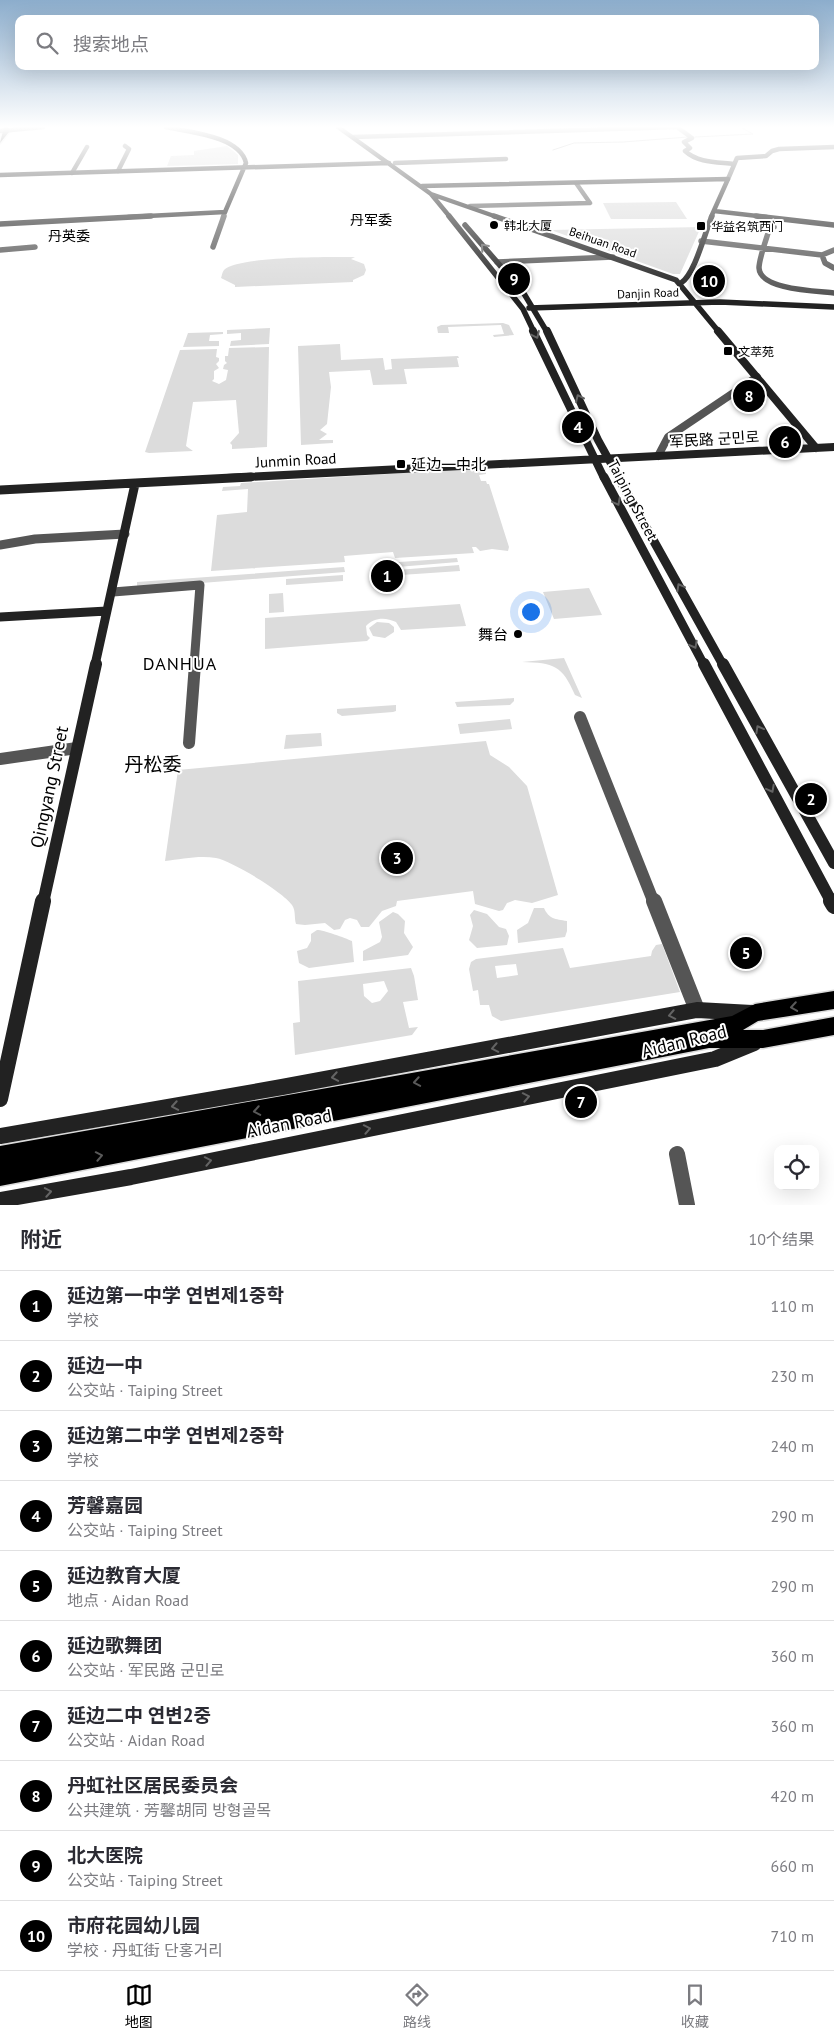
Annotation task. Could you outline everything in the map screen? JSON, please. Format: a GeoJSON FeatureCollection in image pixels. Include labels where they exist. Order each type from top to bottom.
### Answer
{"type":"FeatureCollection","features":[{"type":"Feature","properties":{"kind":"main road"},"geometry":{"type":"LineString","coordinates":[[755,1013],[834,1001]]}},
{"type":"Feature","properties":{"kind":"main road","name":"Aidan Road"},"geometry":{"type":"LineString","coordinates":[[0,1157],[727,1026],[735,1024],[755,1013]]}},
{"type":"Feature","properties":{"kind":"main road"},"geometry":{"type":"LineString","coordinates":[[763,1039],[834,1026]]}},
{"type":"Feature","properties":{"kind":"main road","name":"Aidan Road"},"geometry":{"type":"LineString","coordinates":[[0,1175],[709,1039],[763,1039]]}},
{"type":"Feature","properties":{"kind":"street"},"geometry":{"type":"LineString","coordinates":[[213,247],[237,183]]}},
{"type":"Feature","properties":{"kind":"street","name":"Taiping Street"},"geometry":{"type":"LineString","coordinates":[[421,183],[522,308],[594,459],[834,906]]}},
{"type":"Feature","properties":{"kind":"street","name":"Taiping Street"},"geometry":{"type":"LineString","coordinates":[[421,183],[441,197],[534,308],[557,351],[606,458],[834,863]]}},
{"type":"Feature","properties":{"kind":"street"},"geometry":{"type":"LineString","coordinates":[[425,186],[529,183]]}},
{"type":"Feature","properties":{"kind":"street"},"geometry":{"type":"LineString","coordinates":[[470,206],[590,204],[577,183]]}},
{"type":"Feature","properties":{"kind":"street"},"geometry":{"type":"LineString","coordinates":[[726,183],[701,241],[692,269],[686,280],[681,283],[694,302],[816,448]]}},
{"type":"Feature","properties":{"kind":"street","name":"Beihuan Road"},"geometry":{"type":"LineString","coordinates":[[431,194],[613,256],[681,283]]}},
{"type":"Feature","properties":{"kind":"street"},"geometry":{"type":"LineString","coordinates":[[714,211],[834,225]]}},
{"type":"Feature","properties":{"kind":"street"},"geometry":{"type":"LineString","coordinates":[[0,224],[225,212]]}},
{"type":"Feature","properties":{"kind":"street"},"geometry":{"type":"LineString","coordinates":[[774,227],[769,230],[758,273],[768,281],[790,288],[834,293]]}},
{"type":"Feature","properties":{"kind":"street"},"geometry":{"type":"LineString","coordinates":[[701,241],[822,256],[834,250]]}},
{"type":"Feature","properties":{"kind":"street"},"geometry":{"type":"LineString","coordinates":[[0,250],[35,247]]}},
{"type":"Feature","properties":{"kind":"street"},"geometry":{"type":"LineString","coordinates":[[497,262],[613,256]]}},
{"type":"Feature","properties":{"kind":"street"},"geometry":{"type":"LineString","coordinates":[[822,256],[825,263],[834,268]]}},
{"type":"Feature","properties":{"kind":"street","name":"Danjin Road"},"geometry":{"type":"LineString","coordinates":[[522,308],[694,302],[768,302],[834,307]]}},
{"type":"Feature","properties":{"kind":"street"},"geometry":{"type":"LineString","coordinates":[[658,456],[668,436],[757,377]]}},
{"type":"Feature","properties":{"kind":"street","name":"军民路 군민로"},"geometry":{"type":"LineString","coordinates":[[594,459],[834,447]]}},
{"type":"Feature","properties":{"kind":"street","name":"Junmin Road"},"geometry":{"type":"LineString","coordinates":[[0,490],[594,459]]}},
{"type":"Feature","properties":{"kind":"street","name":"Qingyang Street"},"geometry":{"type":"LineString","coordinates":[[0,1099],[107,611],[113,592],[135,484]]}},
{"type":"Feature","properties":{"kind":"street"},"geometry":{"type":"LineString","coordinates":[[0,545],[42,539],[125,534]]}},
{"type":"Feature","properties":{"kind":"street"},"geometry":{"type":"LineString","coordinates":[[113,592],[200,585],[189,743]]}},
{"type":"Feature","properties":{"kind":"street"},"geometry":{"type":"LineString","coordinates":[[0,617],[107,611]]}},
{"type":"Feature","properties":{"kind":"street"},"geometry":{"type":"LineString","coordinates":[[580,717],[697,1010]]}},
{"type":"Feature","properties":{"kind":"street"},"geometry":{"type":"LineString","coordinates":[[0,759],[77,748]]}},
{"type":"Feature","properties":{"kind":"street","name":"Aidan Road"},"geometry":{"type":"LineString","coordinates":[[0,1136],[282,1087],[697,1010],[755,1013]]}},
{"type":"Feature","properties":{"kind":"street","name":"Aidan Road"},"geometry":{"type":"LineString","coordinates":[[0,1200],[131,1177],[715,1059],[763,1039]]}},
{"type":"Feature","properties":{"kind":"street"},"geometry":{"type":"LineString","coordinates":[[677,1154],[687,1205]]}},
{"type":"Feature","properties":{"kind":"shaded area"},"geometry":{"type":"Polygon","coordinates":[[[676,202],[687,219],[611,219],[603,203],[676,202]]]}},
{"type":"Feature","properties":{"kind":"shaded area"},"geometry":{"type":"Polygon","coordinates":[[[701,227],[680,274],[673,274],[551,230],[701,227]]]}},
{"type":"Feature","properties":{"kind":"shaded area"},"geometry":{"type":"Polygon","coordinates":[[[355,257],[351,259],[364,264],[366,270],[364,275],[353,280],[353,282],[235,287],[235,285],[221,278],[224,270],[232,265],[246,262],[285,258],[355,257]]]}},
{"type":"Feature","properties":{"kind":"shaded area"},"geometry":{"type":"Polygon","coordinates":[[[503,323],[509,325],[514,335],[494,337],[493,335],[504,334],[501,325],[448,327],[449,333],[438,333],[437,327],[441,325],[503,323]]]}},
{"type":"Feature","properties":{"kind":"shaded area"},"geometry":{"type":"Polygon","coordinates":[[[270,328],[269,344],[230,346],[231,341],[241,340],[241,333],[227,334],[227,330],[270,328]]]}},
{"type":"Feature","properties":{"kind":"shaded area"},"geometry":{"type":"Polygon","coordinates":[[[223,332],[223,334],[210,335],[209,341],[219,341],[219,346],[183,347],[188,333],[223,332]]]}},
{"type":"Feature","properties":{"kind":"shaded area"},"geometry":{"type":"Polygon","coordinates":[[[340,344],[341,360],[383,358],[385,370],[392,369],[391,359],[458,356],[459,367],[404,369],[407,384],[373,385],[370,370],[329,372],[331,387],[327,424],[320,430],[327,434],[319,440],[333,440],[333,443],[301,445],[298,346],[340,344]]]}},
{"type":"Feature","properties":{"kind":"shaded area"},"geometry":{"type":"Polygon","coordinates":[[[269,347],[267,447],[232,449],[230,443],[239,433],[236,400],[193,402],[186,446],[193,451],[145,452],[180,350],[217,349],[216,357],[219,358],[219,361],[216,364],[219,368],[214,371],[214,379],[212,381],[219,384],[226,380],[228,370],[223,369],[227,363],[225,356],[228,356],[229,348],[269,347]]]}},
{"type":"Feature","properties":{"kind":"shaded area"},"geometry":{"type":"Polygon","coordinates":[[[485,468],[486,474],[479,475],[481,481],[486,481],[489,484],[509,547],[508,551],[492,549],[480,551],[476,547],[472,547],[474,553],[395,558],[393,552],[344,556],[345,562],[211,571],[217,515],[247,512],[248,489],[222,491],[223,487],[240,486],[241,483],[485,468]]]}},
{"type":"Feature","properties":{"kind":"shaded area"},"geometry":{"type":"Polygon","coordinates":[[[457,558],[458,562],[385,568],[385,563],[457,558]]]}},
{"type":"Feature","properties":{"kind":"shaded area"},"geometry":{"type":"Polygon","coordinates":[[[459,565],[460,571],[386,576],[385,571],[459,565]]]}},
{"type":"Feature","properties":{"kind":"shaded area"},"geometry":{"type":"Polygon","coordinates":[[[344,567],[345,572],[137,588],[137,582],[344,567]]]}},
{"type":"Feature","properties":{"kind":"shaded area"},"geometry":{"type":"Polygon","coordinates":[[[343,575],[343,581],[286,585],[286,579],[343,575]]]}},
{"type":"Feature","properties":{"kind":"shaded area"},"geometry":{"type":"Polygon","coordinates":[[[589,588],[602,615],[554,619],[543,592],[589,588]]]}},
{"type":"Feature","properties":{"kind":"shaded area"},"geometry":{"type":"Polygon","coordinates":[[[283,593],[284,612],[269,613],[269,594],[283,593]]]}},
{"type":"Feature","properties":{"kind":"shaded area"},"geometry":{"type":"Polygon","coordinates":[[[460,604],[466,626],[401,630],[396,622],[380,619],[366,626],[367,635],[370,638],[367,641],[265,649],[265,618],[460,604]]]}},
{"type":"Feature","properties":{"kind":"shaded area"},"geometry":{"type":"Polygon","coordinates":[[[377,622],[389,623],[394,627],[394,632],[385,638],[373,636],[369,628],[377,622]]]}},
{"type":"Feature","properties":{"kind":"shaded area"},"geometry":{"type":"Polygon","coordinates":[[[564,658],[582,698],[575,695],[566,677],[556,668],[542,663],[522,662],[564,658]]]}},
{"type":"Feature","properties":{"kind":"shaded area"},"geometry":{"type":"Polygon","coordinates":[[[514,698],[510,705],[457,707],[455,702],[514,698]]]}},
{"type":"Feature","properties":{"kind":"shaded area"},"geometry":{"type":"Polygon","coordinates":[[[396,705],[396,711],[393,712],[342,716],[337,713],[337,709],[396,705]]]}},
{"type":"Feature","properties":{"kind":"shaded area"},"geometry":{"type":"Polygon","coordinates":[[[510,719],[512,729],[460,734],[458,724],[510,719]]]}},
{"type":"Feature","properties":{"kind":"shaded area"},"geometry":{"type":"Polygon","coordinates":[[[321,733],[322,746],[284,749],[286,735],[321,733]]]}},
{"type":"Feature","properties":{"kind":"shaded area"},"geometry":{"type":"Polygon","coordinates":[[[486,741],[490,755],[509,767],[527,786],[558,895],[532,903],[515,900],[507,903],[503,910],[499,911],[475,904],[473,891],[397,901],[396,906],[382,911],[369,927],[361,927],[357,920],[350,918],[345,920],[340,929],[334,930],[325,923],[296,924],[293,907],[287,899],[257,878],[223,860],[204,857],[165,861],[178,770],[486,741]]]}},
{"type":"Feature","properties":{"kind":"shaded area"},"geometry":{"type":"Polygon","coordinates":[[[534,908],[544,908],[553,918],[567,921],[565,937],[518,943],[517,930],[528,923],[534,908]]]}},
{"type":"Feature","properties":{"kind":"shaded area"},"geometry":{"type":"Polygon","coordinates":[[[474,910],[487,914],[499,927],[506,929],[509,936],[507,945],[477,948],[469,940],[473,926],[470,915],[474,910]]]}},
{"type":"Feature","properties":{"kind":"shaded area"},"geometry":{"type":"Polygon","coordinates":[[[393,912],[405,921],[404,933],[413,947],[408,955],[363,961],[363,951],[380,942],[382,937],[379,922],[393,912]]]}},
{"type":"Feature","properties":{"kind":"shaded area"},"geometry":{"type":"Polygon","coordinates":[[[317,930],[352,941],[354,962],[309,968],[299,963],[297,951],[307,948],[311,941],[311,934],[317,930]]]}},
{"type":"Feature","properties":{"kind":"shaded area"},"geometry":{"type":"Polygon","coordinates":[[[662,944],[680,992],[501,1021],[492,1016],[489,1005],[480,1005],[478,990],[473,991],[469,969],[471,962],[476,959],[563,948],[570,968],[651,956],[656,945],[662,944]],[[516,964],[495,966],[497,978],[518,975],[516,964]]]}},
{"type":"Feature","properties":{"kind":"shaded area"},"geometry":{"type":"Polygon","coordinates":[[[411,968],[418,1000],[403,1002],[409,1028],[418,1027],[412,1035],[295,1055],[293,1023],[300,1022],[298,981],[411,968]],[[384,981],[363,984],[364,996],[372,1003],[380,1001],[388,991],[384,981]]]}},
{"type":"Feature","properties":{"kind":"place","name":"韩北大厦"},"geometry":{"type":"Point","coordinates":[494,225]}},
{"type":"Feature","properties":{"kind":"place","name":"华益名筑西门"},"geometry":{"type":"Point","coordinates":[701,226]}},
{"type":"Feature","properties":{"kind":"place","name":"北大医院"},"geometry":{"type":"Point","coordinates":[514,279]}},
{"type":"Feature","properties":{"kind":"place","name":"市府花园幼儿园"},"geometry":{"type":"Point","coordinates":[709,281]}},
{"type":"Feature","properties":{"kind":"place","name":"文萃苑"},"geometry":{"type":"Point","coordinates":[728,351]}},
{"type":"Feature","properties":{"kind":"place","name":"丹虹社区居民委员会"},"geometry":{"type":"Point","coordinates":[749,396]}},
{"type":"Feature","properties":{"kind":"place","name":"芳馨嘉园"},"geometry":{"type":"Point","coordinates":[578,427]}},
{"type":"Feature","properties":{"kind":"place","name":"延边歌舞团"},"geometry":{"type":"Point","coordinates":[785,442]}},
{"type":"Feature","properties":{"kind":"place","name":"延边一中北"},"geometry":{"type":"Point","coordinates":[401,464]}},
{"type":"Feature","properties":{"kind":"place","name":"延边第一中学 연변제1중학"},"geometry":{"type":"Point","coordinates":[387,576]}},
{"type":"Feature","properties":{"kind":"place","name":"舞台"},"geometry":{"type":"Point","coordinates":[518,634]}},
{"type":"Feature","properties":{"kind":"place","name":"延边一中"},"geometry":{"type":"Point","coordinates":[811,799]}},
{"type":"Feature","properties":{"kind":"place","name":"延边第二中学 연변제2중학"},"geometry":{"type":"Point","coordinates":[397,858]}},
{"type":"Feature","properties":{"kind":"place","name":"延边教育大厦"},"geometry":{"type":"Point","coordinates":[746,953]}},
{"type":"Feature","properties":{"kind":"place","name":"延边二中 연변2중"},"geometry":{"type":"Point","coordinates":[581,1102]}},
{"type":"Feature","properties":{"kind":"district","name":"丹军委"},"geometry":{"type":"Point","coordinates":[371,220]}},
{"type":"Feature","properties":{"kind":"district","name":"丹英委"},"geometry":{"type":"Point","coordinates":[69,236]}},
{"type":"Feature","properties":{"kind":"district","name":"DANHUA"},"geometry":{"type":"Point","coordinates":[180,663]}},
{"type":"Feature","properties":{"kind":"district","name":"丹松委"},"geometry":{"type":"Point","coordinates":[153,764]}}]}
